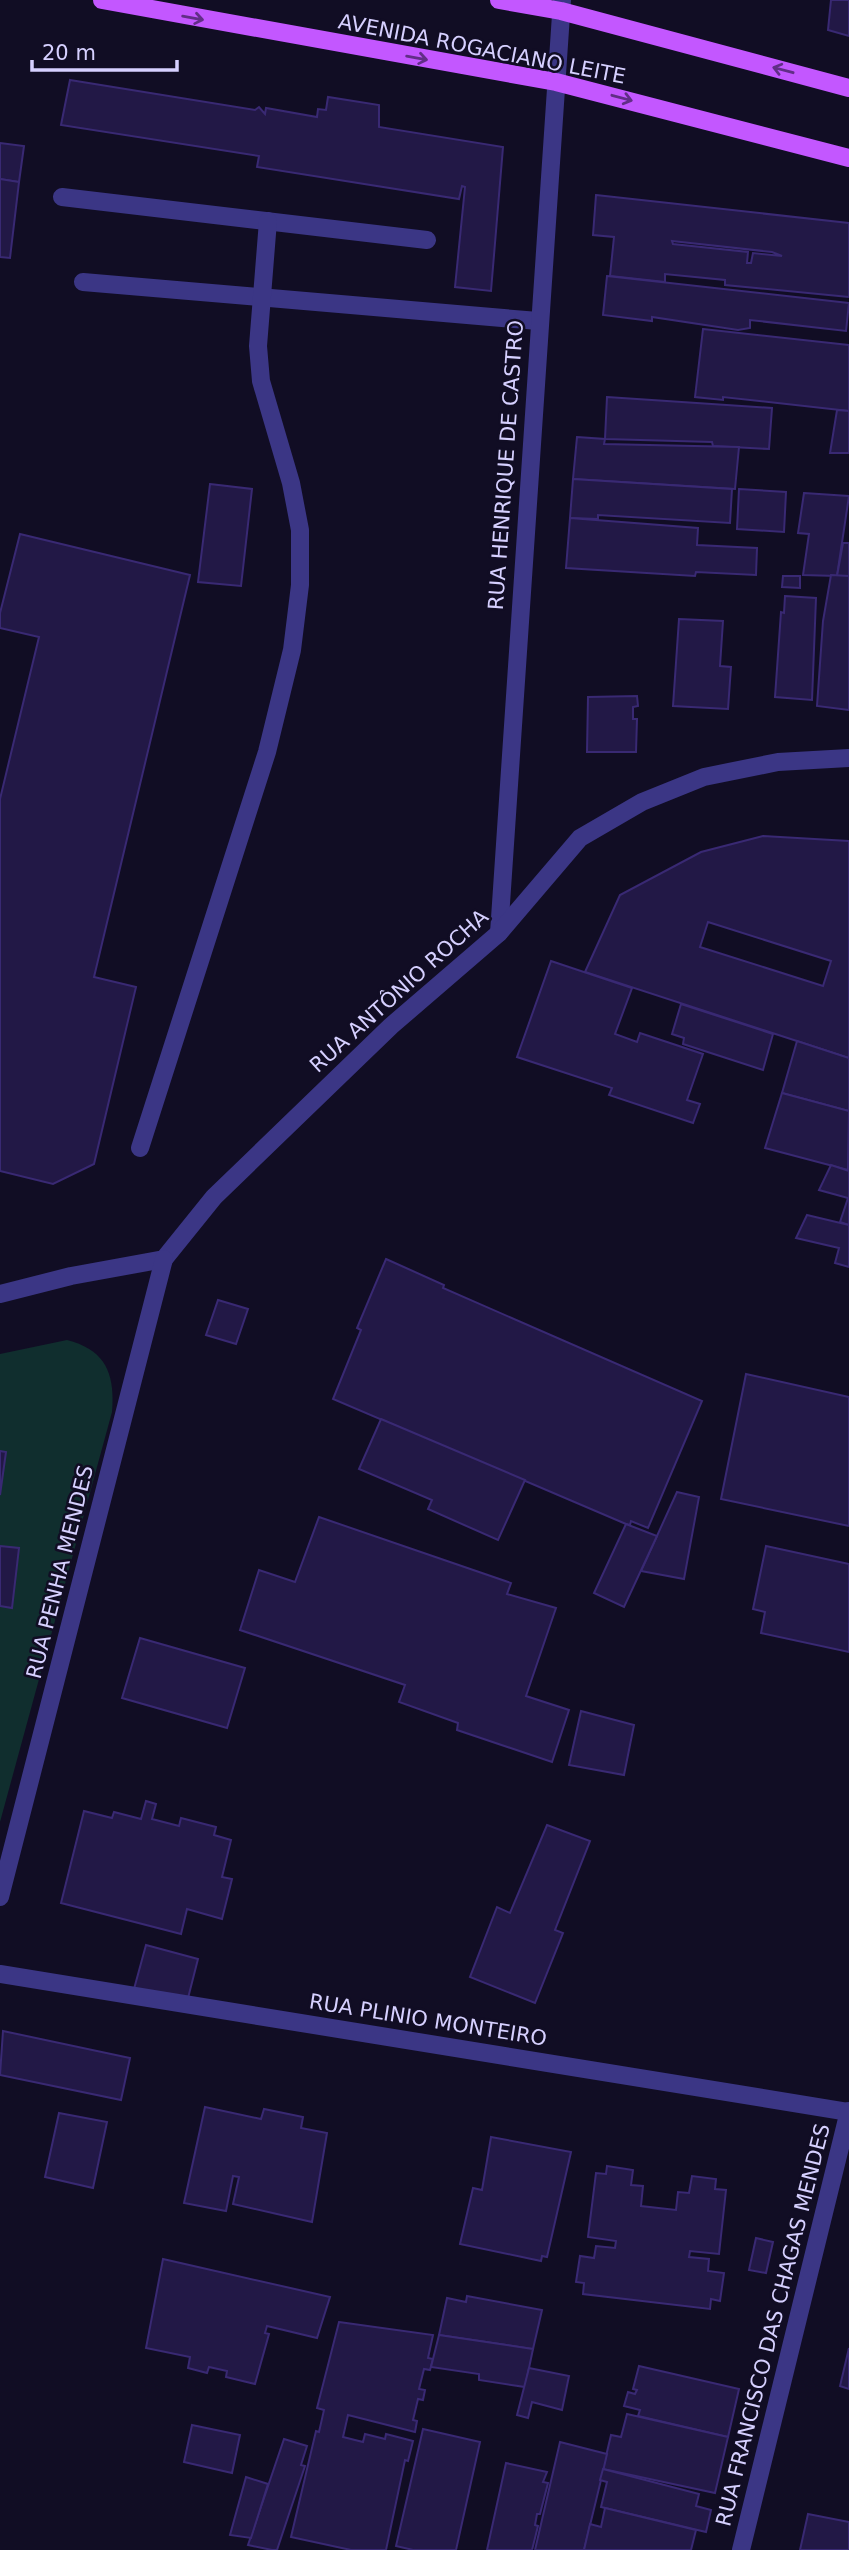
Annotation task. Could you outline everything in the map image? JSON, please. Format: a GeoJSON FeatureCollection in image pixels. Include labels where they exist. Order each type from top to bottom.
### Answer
{"type":"FeatureCollection","features":[{"type":"Feature","properties":{"kind":"main road","name":"AVENIDA ROGACIANO LEITE"},"geometry":{"type":"LineString","coordinates":[[102,0],[556,82],[849,158]]}},
{"type":"Feature","properties":{"kind":"main road"},"geometry":{"type":"LineString","coordinates":[[499,0],[562,6],[849,88]]}},
{"type":"Feature","properties":{"kind":"street","name":"RUA HENRIQUE DE CASTRO"},"geometry":{"type":"LineString","coordinates":[[499,933],[538,321],[562,6]]}},
{"type":"Feature","properties":{"kind":"street"},"geometry":{"type":"LineString","coordinates":[[62,197],[428,240]]}},
{"type":"Feature","properties":{"kind":"street"},"geometry":{"type":"LineString","coordinates":[[140,1148],[267,752],[292,650],[300,585],[300,530],[291,483],[261,381],[258,346],[268,221]]}},
{"type":"Feature","properties":{"kind":"street"},"geometry":{"type":"LineString","coordinates":[[83,282],[538,321]]}},
{"type":"Feature","properties":{"kind":"street","name":"RUA ANTÔNIO ROCHA"},"geometry":{"type":"LineString","coordinates":[[164,1259],[214,1197],[391,1026],[499,933],[580,838],[642,802],[704,777],[778,762],[849,758]]}},
{"type":"Feature","properties":{"kind":"street"},"geometry":{"type":"LineString","coordinates":[[0,1294],[71,1276],[164,1259]]}},
{"type":"Feature","properties":{"kind":"street","name":"RUA PENHA MENDES"},"geometry":{"type":"LineString","coordinates":[[0,1897],[164,1259]]}},
{"type":"Feature","properties":{"kind":"street","name":"RUA PLINIO MONTEIRO"},"geometry":{"type":"LineString","coordinates":[[0,1974],[849,2112]]}},
{"type":"Feature","properties":{"kind":"street","name":"RUA FRANCISCO DAS CHAGAS MENDES"},"geometry":{"type":"LineString","coordinates":[[741,2550],[849,2112]]}},
{"type":"Feature","properties":{"kind":"green space"},"geometry":{"type":"Polygon","coordinates":[[[67,1340],[91,1350],[105,1366],[112,1386],[112,1412],[0,1822],[0,1354],[67,1340]]]}},
{"type":"Feature","properties":{"kind":"building"},"geometry":{"type":"Polygon","coordinates":[[[831,0],[849,0],[849,36],[828,30],[831,0]]]}},
{"type":"Feature","properties":{"kind":"building"},"geometry":{"type":"Polygon","coordinates":[[[70,80],[255,110],[259,107],[265,114],[266,108],[317,117],[318,109],[326,110],[328,97],[379,105],[379,127],[503,147],[491,291],[455,287],[465,187],[462,186],[459,199],[257,167],[259,156],[61,125],[70,80]]]}},
{"type":"Feature","properties":{"kind":"building"},"geometry":{"type":"Polygon","coordinates":[[[0,143],[24,146],[19,182],[0,179],[0,143]]]}},
{"type":"Feature","properties":{"kind":"building"},"geometry":{"type":"Polygon","coordinates":[[[0,179],[19,182],[10,258],[0,257],[0,179]]]}},
{"type":"Feature","properties":{"kind":"building"},"geometry":{"type":"Polygon","coordinates":[[[596,195],[849,223],[849,297],[725,285],[725,280],[665,274],[665,282],[610,276],[614,237],[593,235],[596,195]],[[672,241],[673,244],[748,252],[747,263],[751,263],[753,253],[782,256],[772,252],[672,241]]]}},
{"type":"Feature","properties":{"kind":"building"},"geometry":{"type":"Polygon","coordinates":[[[607,276],[849,303],[846,331],[750,320],[750,328],[738,330],[652,317],[652,321],[603,315],[607,276]]]}},
{"type":"Feature","properties":{"kind":"building"},"geometry":{"type":"Polygon","coordinates":[[[703,329],[849,345],[849,411],[723,397],[723,400],[695,397],[703,329]]]}},
{"type":"Feature","properties":{"kind":"building"},"geometry":{"type":"Polygon","coordinates":[[[607,397],[772,408],[769,449],[713,446],[712,442],[605,439],[607,397]]]}},
{"type":"Feature","properties":{"kind":"building"},"geometry":{"type":"Polygon","coordinates":[[[837,410],[849,411],[849,453],[830,453],[837,410]]]}},
{"type":"Feature","properties":{"kind":"building"},"geometry":{"type":"Polygon","coordinates":[[[577,437],[605,439],[604,444],[739,447],[735,489],[573,479],[577,437]]]}},
{"type":"Feature","properties":{"kind":"building"},"geometry":{"type":"Polygon","coordinates":[[[573,479],[732,489],[730,523],[598,515],[598,519],[570,518],[573,479]]]}},
{"type":"Feature","properties":{"kind":"building"},"geometry":{"type":"Polygon","coordinates":[[[210,484],[252,489],[241,586],[198,582],[210,484]]]}},
{"type":"Feature","properties":{"kind":"building"},"geometry":{"type":"Polygon","coordinates":[[[739,489],[786,492],[784,532],[737,529],[739,489]]]}},
{"type":"Feature","properties":{"kind":"building"},"geometry":{"type":"Polygon","coordinates":[[[804,493],[849,496],[837,576],[803,575],[809,534],[798,533],[804,493]]]}},
{"type":"Feature","properties":{"kind":"building"},"geometry":{"type":"Polygon","coordinates":[[[570,518],[698,528],[697,545],[757,548],[756,575],[696,572],[695,576],[566,568],[570,518]]]}},
{"type":"Feature","properties":{"kind":"building"},"geometry":{"type":"Polygon","coordinates":[[[20,534],[190,575],[94,977],[136,987],[94,1164],[53,1184],[0,1171],[0,799],[39,637],[0,628],[0,613],[20,534]]]}},
{"type":"Feature","properties":{"kind":"building"},"geometry":{"type":"Polygon","coordinates":[[[843,543],[849,543],[849,576],[837,576],[843,543]]]}},
{"type":"Feature","properties":{"kind":"building"},"geometry":{"type":"Polygon","coordinates":[[[831,575],[849,576],[849,710],[817,706],[823,621],[831,575]]]}},
{"type":"Feature","properties":{"kind":"building"},"geometry":{"type":"Polygon","coordinates":[[[783,576],[800,576],[800,588],[782,587],[783,576]]]}},
{"type":"Feature","properties":{"kind":"building"},"geometry":{"type":"Polygon","coordinates":[[[785,596],[816,598],[812,700],[775,697],[781,612],[784,613],[785,596]]]}},
{"type":"Feature","properties":{"kind":"building"},"geometry":{"type":"Polygon","coordinates":[[[679,619],[723,621],[720,666],[731,667],[728,709],[673,706],[679,619]]]}},
{"type":"Feature","properties":{"kind":"building"},"geometry":{"type":"Polygon","coordinates":[[[637,696],[638,706],[633,707],[633,719],[637,719],[636,752],[587,752],[588,697],[637,696]]]}},
{"type":"Feature","properties":{"kind":"building"},"geometry":{"type":"Polygon","coordinates":[[[763,836],[849,841],[849,1058],[585,972],[620,895],[701,852],[763,836]],[[708,922],[700,947],[823,986],[831,961],[708,922]]]}},
{"type":"Feature","properties":{"kind":"building"},"geometry":{"type":"Polygon","coordinates":[[[551,961],[632,988],[615,1034],[637,1042],[640,1033],[703,1054],[687,1100],[700,1104],[693,1123],[609,1095],[612,1088],[517,1057],[551,961]]]}},
{"type":"Feature","properties":{"kind":"building"},"geometry":{"type":"Polygon","coordinates":[[[681,1004],[773,1034],[763,1070],[683,1044],[684,1038],[672,1034],[681,1004]]]}},
{"type":"Feature","properties":{"kind":"building"},"geometry":{"type":"Polygon","coordinates":[[[797,1041],[849,1058],[849,1111],[782,1093],[797,1041]]]}},
{"type":"Feature","properties":{"kind":"building"},"geometry":{"type":"Polygon","coordinates":[[[782,1093],[849,1111],[848,1170],[765,1148],[782,1093]]]}},
{"type":"Feature","properties":{"kind":"building"},"geometry":{"type":"Polygon","coordinates":[[[831,1165],[849,1171],[849,1225],[840,1222],[848,1198],[819,1190],[831,1165]]]}},
{"type":"Feature","properties":{"kind":"building"},"geometry":{"type":"Polygon","coordinates":[[[807,1215],[849,1225],[849,1267],[835,1263],[839,1248],[796,1238],[807,1215]]]}},
{"type":"Feature","properties":{"kind":"building"},"geometry":{"type":"Polygon","coordinates":[[[386,1259],[444,1285],[443,1288],[702,1401],[648,1528],[631,1521],[630,1525],[626,1524],[333,1399],[361,1330],[357,1328],[386,1259]]]}},
{"type":"Feature","properties":{"kind":"building"},"geometry":{"type":"Polygon","coordinates":[[[218,1300],[248,1309],[236,1344],[206,1335],[218,1300]]]}},
{"type":"Feature","properties":{"kind":"building"},"geometry":{"type":"Polygon","coordinates":[[[746,1374],[849,1397],[849,1526],[721,1499],[746,1374]]]}},
{"type":"Feature","properties":{"kind":"building"},"geometry":{"type":"Polygon","coordinates":[[[381,1419],[525,1480],[498,1540],[428,1509],[432,1500],[359,1469],[381,1419]]]}},
{"type":"Feature","properties":{"kind":"building"},"geometry":{"type":"Polygon","coordinates":[[[0,1451],[6,1452],[0,1495],[0,1451]]]}},
{"type":"Feature","properties":{"kind":"building"},"geometry":{"type":"Polygon","coordinates":[[[677,1492],[699,1497],[684,1579],[641,1571],[677,1492]]]}},
{"type":"Feature","properties":{"kind":"building"},"geometry":{"type":"Polygon","coordinates":[[[319,1517],[511,1583],[507,1594],[556,1608],[526,1696],[569,1710],[552,1762],[457,1730],[458,1723],[399,1702],[405,1685],[240,1630],[259,1570],[295,1582],[319,1517]]]}},
{"type":"Feature","properties":{"kind":"building"},"geometry":{"type":"Polygon","coordinates":[[[626,1524],[657,1536],[624,1607],[594,1593],[626,1524]]]}},
{"type":"Feature","properties":{"kind":"building"},"geometry":{"type":"Polygon","coordinates":[[[0,1546],[19,1548],[12,1608],[0,1606],[0,1546]]]}},
{"type":"Feature","properties":{"kind":"building"},"geometry":{"type":"Polygon","coordinates":[[[766,1546],[849,1564],[849,1652],[761,1633],[765,1612],[753,1609],[766,1546]]]}},
{"type":"Feature","properties":{"kind":"building"},"geometry":{"type":"Polygon","coordinates":[[[140,1638],[245,1668],[227,1728],[122,1698],[140,1638]]]}},
{"type":"Feature","properties":{"kind":"building"},"geometry":{"type":"Polygon","coordinates":[[[581,1711],[634,1725],[624,1775],[569,1765],[581,1711]]]}},
{"type":"Feature","properties":{"kind":"building"},"geometry":{"type":"Polygon","coordinates":[[[146,1801],[156,1804],[152,1819],[179,1826],[181,1818],[216,1827],[214,1835],[231,1840],[222,1877],[232,1879],[222,1919],[187,1909],[181,1934],[61,1903],[84,1811],[112,1818],[114,1812],[141,1819],[146,1801]]]}},
{"type":"Feature","properties":{"kind":"building"},"geometry":{"type":"Polygon","coordinates":[[[547,1825],[590,1841],[555,1930],[563,1933],[535,2003],[470,1977],[497,1907],[510,1913],[547,1825]]]}},
{"type":"Feature","properties":{"kind":"building"},"geometry":{"type":"Polygon","coordinates":[[[146,1945],[198,1959],[187,2002],[134,1989],[146,1945]]]}},
{"type":"Feature","properties":{"kind":"building"},"geometry":{"type":"Polygon","coordinates":[[[3,2031],[130,2058],[121,2100],[0,2075],[3,2031]]]}},
{"type":"Feature","properties":{"kind":"building"},"geometry":{"type":"Polygon","coordinates":[[[205,2107],[261,2119],[264,2109],[303,2117],[301,2128],[327,2133],[312,2222],[233,2204],[239,2177],[233,2176],[226,2211],[184,2203],[205,2107]]]}},
{"type":"Feature","properties":{"kind":"building"},"geometry":{"type":"Polygon","coordinates":[[[59,2113],[107,2122],[93,2188],[45,2177],[59,2113]]]}},
{"type":"Feature","properties":{"kind":"building"},"geometry":{"type":"Polygon","coordinates":[[[491,2137],[571,2152],[547,2257],[542,2256],[541,2261],[460,2244],[473,2188],[482,2190],[491,2137]]]}},
{"type":"Feature","properties":{"kind":"building"},"geometry":{"type":"Polygon","coordinates":[[[607,2166],[633,2170],[631,2185],[643,2186],[641,2206],[676,2210],[678,2192],[689,2193],[692,2176],[716,2179],[715,2189],[726,2190],[719,2254],[690,2251],[689,2257],[709,2259],[708,2271],[724,2273],[720,2301],[711,2299],[710,2309],[583,2294],[584,2283],[576,2282],[580,2256],[594,2258],[596,2246],[615,2248],[616,2241],[588,2237],[596,2173],[606,2174],[607,2166]]]}},
{"type":"Feature","properties":{"kind":"building"},"geometry":{"type":"Polygon","coordinates":[[[756,2238],[773,2242],[766,2273],[749,2270],[756,2238]]]}},
{"type":"Feature","properties":{"kind":"building"},"geometry":{"type":"Polygon","coordinates":[[[163,2259],[330,2297],[317,2338],[267,2326],[265,2333],[269,2334],[255,2384],[226,2377],[227,2371],[209,2367],[207,2373],[188,2368],[190,2357],[146,2348],[163,2259]]]}},
{"type":"Feature","properties":{"kind":"building"},"geometry":{"type":"Polygon","coordinates":[[[467,2296],[542,2310],[533,2349],[439,2335],[447,2298],[466,2302],[467,2296]]]}},
{"type":"Feature","properties":{"kind":"building"},"geometry":{"type":"Polygon","coordinates":[[[339,2322],[433,2335],[428,2358],[433,2359],[430,2370],[424,2369],[419,2389],[425,2390],[423,2400],[418,2399],[413,2420],[417,2421],[415,2432],[348,2415],[343,2437],[363,2442],[365,2434],[385,2439],[386,2434],[413,2441],[408,2461],[405,2460],[386,2550],[351,2550],[291,2537],[316,2431],[319,2432],[324,2410],[317,2408],[339,2322]]]}},
{"type":"Feature","properties":{"kind":"building"},"geometry":{"type":"Polygon","coordinates":[[[439,2335],[533,2349],[525,2387],[479,2380],[479,2374],[431,2367],[439,2335]]]}},
{"type":"Feature","properties":{"kind":"building"},"geometry":{"type":"Polygon","coordinates":[[[849,2348],[849,2389],[840,2386],[849,2348]]]}},
{"type":"Feature","properties":{"kind":"building"},"geometry":{"type":"Polygon","coordinates":[[[639,2366],[739,2389],[728,2437],[638,2416],[640,2410],[624,2406],[628,2392],[635,2394],[637,2390],[633,2389],[639,2366]]]}},
{"type":"Feature","properties":{"kind":"building"},"geometry":{"type":"Polygon","coordinates":[[[529,2368],[569,2376],[562,2410],[532,2402],[528,2418],[517,2415],[529,2368]]]}},
{"type":"Feature","properties":{"kind":"building"},"geometry":{"type":"Polygon","coordinates":[[[627,2414],[728,2437],[715,2493],[603,2469],[611,2435],[621,2437],[627,2414]]]}},
{"type":"Feature","properties":{"kind":"building"},"geometry":{"type":"Polygon","coordinates":[[[192,2425],[240,2435],[232,2473],[184,2462],[192,2425]]]}},
{"type":"Feature","properties":{"kind":"building"},"geometry":{"type":"Polygon","coordinates":[[[423,2429],[480,2442],[456,2550],[413,2550],[396,2546],[423,2429]]]}},
{"type":"Feature","properties":{"kind":"building"},"geometry":{"type":"Polygon","coordinates":[[[284,2439],[307,2446],[301,2465],[305,2466],[277,2550],[248,2545],[284,2439]]]}},
{"type":"Feature","properties":{"kind":"building"},"geometry":{"type":"Polygon","coordinates":[[[560,2442],[607,2454],[601,2480],[584,2550],[535,2550],[560,2442]]]}},
{"type":"Feature","properties":{"kind":"building"},"geometry":{"type":"Polygon","coordinates":[[[506,2463],[547,2472],[543,2482],[548,2483],[540,2514],[537,2514],[535,2525],[538,2526],[532,2550],[487,2550],[506,2463]]]}},
{"type":"Feature","properties":{"kind":"building"},"geometry":{"type":"Polygon","coordinates":[[[603,2469],[699,2494],[696,2506],[711,2510],[706,2532],[601,2507],[607,2482],[600,2480],[603,2469]]]}},
{"type":"Feature","properties":{"kind":"building"},"geometry":{"type":"Polygon","coordinates":[[[246,2477],[268,2484],[251,2538],[230,2535],[246,2477]]]}},
{"type":"Feature","properties":{"kind":"building"},"geometry":{"type":"Polygon","coordinates":[[[605,2508],[696,2530],[691,2550],[584,2550],[590,2524],[601,2527],[605,2508]]]}},
{"type":"Feature","properties":{"kind":"building"},"geometry":{"type":"Polygon","coordinates":[[[808,2514],[849,2522],[849,2550],[800,2550],[808,2514]]]}}]}
